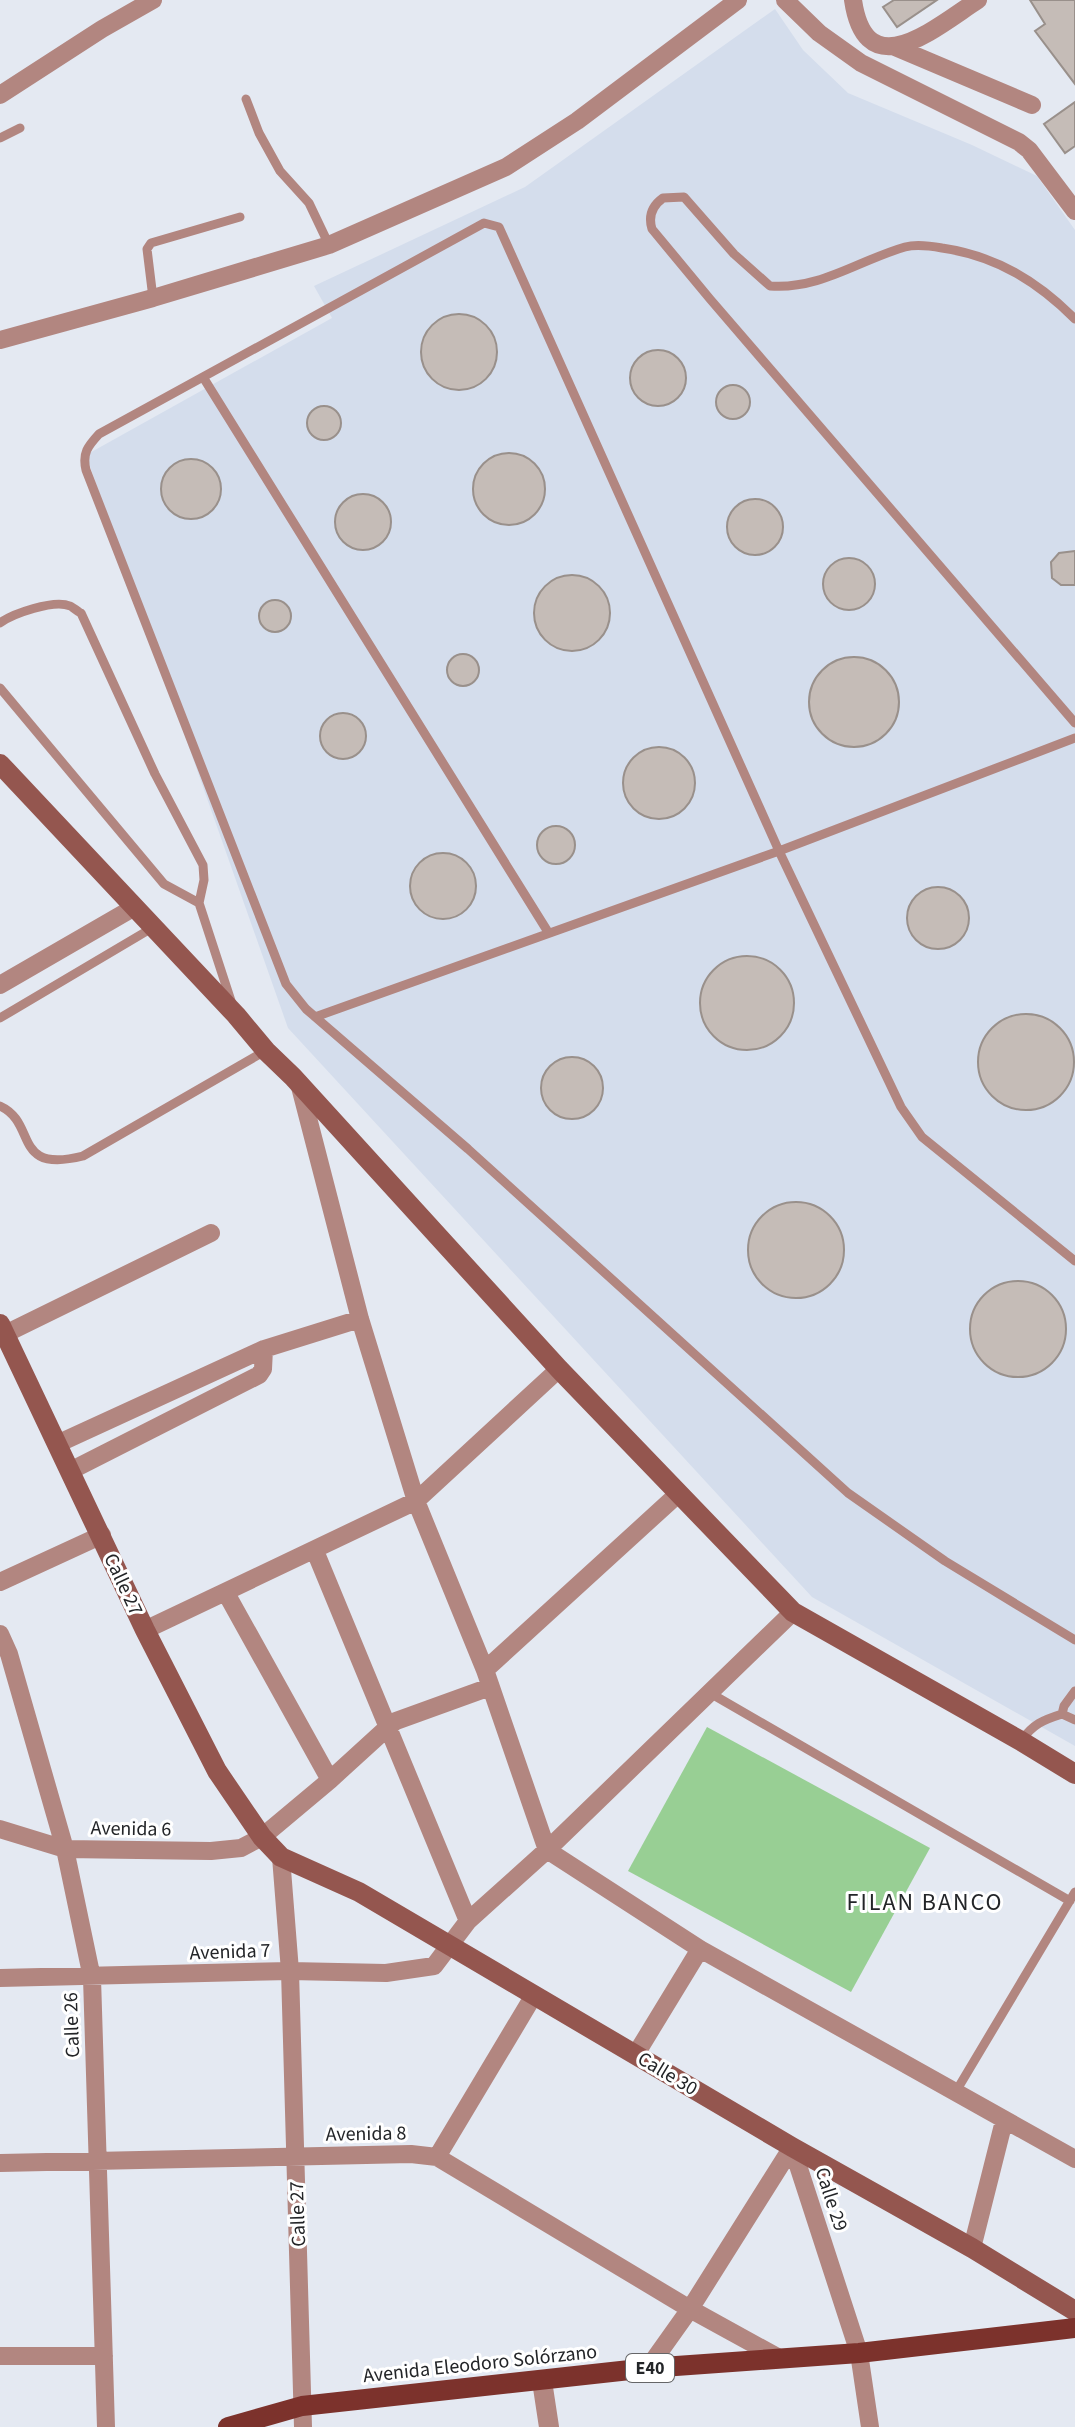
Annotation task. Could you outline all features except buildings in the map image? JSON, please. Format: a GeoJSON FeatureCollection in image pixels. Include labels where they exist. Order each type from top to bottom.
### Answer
{"type":"FeatureCollection","features":[{"type":"Feature","properties":{"kind":"main road"},"geometry":{"type":"LineString","coordinates":[[0,764],[299,1083],[559,1369],[793,1612],[1075,1774]]}},
{"type":"Feature","properties":{"kind":"main road","name":"Calle 27"},"geometry":{"type":"LineString","coordinates":[[2,1329],[145,1630],[217,1771],[262,1837]]}},
{"type":"Feature","properties":{"kind":"main road","name":"Calle 30"},"geometry":{"type":"LineString","coordinates":[[262,1837],[281,1857],[359,1892],[450,1944],[1075,2311]]}},
{"type":"Feature","properties":{"kind":"main road","name":"Avenida Eleodoro Solórzano"},"geometry":{"type":"LineString","coordinates":[[228,2427],[302,2406],[648,2368],[859,2353],[1075,2328]]}},
{"type":"Feature","properties":{"kind":"street"},"geometry":{"type":"LineString","coordinates":[[0,95],[90,36],[153,0]]}},
{"type":"Feature","properties":{"kind":"street"},"geometry":{"type":"LineString","coordinates":[[0,340],[329,245],[506,167],[577,121],[738,0]]}},
{"type":"Feature","properties":{"kind":"street"},"geometry":{"type":"LineString","coordinates":[[785,0],[819,33],[861,63],[1019,142],[1029,150],[1075,211]]}},
{"type":"Feature","properties":{"kind":"street"},"geometry":{"type":"LineString","coordinates":[[853,0],[855,16],[863,33],[873,44],[892,46],[910,44],[978,0]]}},
{"type":"Feature","properties":{"kind":"street"},"geometry":{"type":"LineString","coordinates":[[892,46],[1032,105]]}},
{"type":"Feature","properties":{"kind":"street"},"geometry":{"type":"LineString","coordinates":[[0,985],[133,908]]}},
{"type":"Feature","properties":{"kind":"street"},"geometry":{"type":"LineString","coordinates":[[299,1083],[360,1319],[416,1501],[488,1678],[547,1850],[700,1949],[1075,2159]]}},
{"type":"Feature","properties":{"kind":"street"},"geometry":{"type":"LineString","coordinates":[[2,1329],[211,1233]]}},
{"type":"Feature","properties":{"kind":"street"},"geometry":{"type":"LineString","coordinates":[[57,1444],[264,1349],[360,1319]]}},
{"type":"Feature","properties":{"kind":"street"},"geometry":{"type":"LineString","coordinates":[[70,1471],[259,1375],[263,1369],[264,1349]]}},
{"type":"Feature","properties":{"kind":"street"},"geometry":{"type":"LineString","coordinates":[[145,1630],[416,1501],[559,1369]]}},
{"type":"Feature","properties":{"kind":"street"},"geometry":{"type":"LineString","coordinates":[[262,1837],[396,1721],[488,1678],[678,1494]]}},
{"type":"Feature","properties":{"kind":"street"},"geometry":{"type":"LineString","coordinates":[[0,1582],[102,1535]]}},
{"type":"Feature","properties":{"kind":"street"},"geometry":{"type":"LineString","coordinates":[[315,1551],[468,1921]]}},
{"type":"Feature","properties":{"kind":"street"},"geometry":{"type":"LineString","coordinates":[[226,1593],[330,1780]]}},
{"type":"Feature","properties":{"kind":"street","name":"Avenida 7"},"geometry":{"type":"LineString","coordinates":[[0,1978],[290,1971],[386,1973],[425,1970],[434,1966],[468,1921],[547,1850],[793,1612]]}},
{"type":"Feature","properties":{"kind":"street","name":"Calle 26"},"geometry":{"type":"LineString","coordinates":[[0,1634],[65,1849],[92,1978],[106,2427]]}},
{"type":"Feature","properties":{"kind":"street","name":"Avenida 6"},"geometry":{"type":"LineString","coordinates":[[0,1829],[65,1849],[211,1851],[241,1848],[262,1837]]}},
{"type":"Feature","properties":{"kind":"street","name":"Calle 27"},"geometry":{"type":"LineString","coordinates":[[281,1857],[290,1971],[303,2427]]}},
{"type":"Feature","properties":{"kind":"street"},"geometry":{"type":"LineString","coordinates":[[636,2054],[700,1949]]}},
{"type":"Feature","properties":{"kind":"street"},"geometry":{"type":"LineString","coordinates":[[437,2157],[534,1995]]}},
{"type":"Feature","properties":{"kind":"street"},"geometry":{"type":"LineString","coordinates":[[972,2248],[1004,2121]]}},
{"type":"Feature","properties":{"kind":"street","name":"Calle 29"},"geometry":{"type":"LineString","coordinates":[[648,2368],[690,2309],[792,2147]]}},
{"type":"Feature","properties":{"kind":"street","name":"Calle 29"},"geometry":{"type":"LineString","coordinates":[[792,2147],[859,2353],[870,2427]]}},
{"type":"Feature","properties":{"kind":"street","name":"Avenida 8"},"geometry":{"type":"LineString","coordinates":[[0,2163],[411,2154],[437,2157],[690,2309],[779,2358]]}},
{"type":"Feature","properties":{"kind":"street"},"geometry":{"type":"LineString","coordinates":[[0,2356],[104,2356]]}},
{"type":"Feature","properties":{"kind":"street"},"geometry":{"type":"LineString","coordinates":[[542,2381],[549,2427]]}},
{"type":"Feature","properties":{"kind":"lane"},"geometry":{"type":"LineString","coordinates":[[246,99],[259,133],[280,171],[309,203],[329,245]]}},
{"type":"Feature","properties":{"kind":"lane"},"geometry":{"type":"LineString","coordinates":[[0,138],[20,128]]}},
{"type":"Feature","properties":{"kind":"lane"},"geometry":{"type":"LineString","coordinates":[[1075,319],[1052,296],[1016,272],[976,255],[931,246],[908,245],[805,285],[770,286],[734,254],[684,197],[670,195],[663,198],[650,215],[652,229],[710,299],[1075,723]]}},
{"type":"Feature","properties":{"kind":"lane"},"geometry":{"type":"LineString","coordinates":[[153,298],[147,249],[151,243],[240,217]]}},
{"type":"Feature","properties":{"kind":"lane"},"geometry":{"type":"LineString","coordinates":[[1075,1261],[922,1137],[901,1107],[779,851],[499,227],[484,223],[99,434],[87,447],[84,463],[286,984],[315,1017],[468,1149],[848,1493],[945,1561],[1075,1640]]}},
{"type":"Feature","properties":{"kind":"lane"},"geometry":{"type":"LineString","coordinates":[[203,377],[548,932]]}},
{"type":"Feature","properties":{"kind":"lane"},"geometry":{"type":"LineString","coordinates":[[0,623],[9,616],[61,604],[81,613],[155,774],[203,865],[204,880],[199,903],[236,1015]]}},
{"type":"Feature","properties":{"kind":"lane"},"geometry":{"type":"LineString","coordinates":[[0,688],[164,884],[199,903]]}},
{"type":"Feature","properties":{"kind":"lane"},"geometry":{"type":"LineString","coordinates":[[315,1017],[526,943],[548,932],[608,914],[1075,738]]}},
{"type":"Feature","properties":{"kind":"lane"},"geometry":{"type":"LineString","coordinates":[[0,1018],[152,928]]}},
{"type":"Feature","properties":{"kind":"lane"},"geometry":{"type":"LineString","coordinates":[[0,1106],[9,1110],[27,1142],[40,1157],[64,1161],[83,1156],[266,1051]]}},
{"type":"Feature","properties":{"kind":"lane"},"geometry":{"type":"LineString","coordinates":[[1062,1714],[1075,1691]]}},
{"type":"Feature","properties":{"kind":"lane"},"geometry":{"type":"LineString","coordinates":[[710,1693],[1073,1896],[955,2093]]}},
{"type":"Feature","properties":{"kind":"lane"},"geometry":{"type":"LineString","coordinates":[[1021,1741],[1034,1725],[1062,1714],[1075,1720]]}},
{"type":"Feature","properties":{"kind":"shaded area"},"geometry":{"type":"Polygon","coordinates":[[[775,9],[803,50],[848,93],[1037,176],[1075,230],[1075,1746],[812,1597],[288,1028],[86,455],[332,318],[314,286],[525,187],[775,9]]]}},
{"type":"Feature","properties":{"kind":"green space"},"geometry":{"type":"Polygon","coordinates":[[[707,1727],[930,1848],[851,1992],[628,1871],[707,1727]]]}},
{"type":"Feature","properties":{"kind":"district","name":"FILAN BANCO"},"geometry":{"type":"Point","coordinates":[925,1902]}}]}
